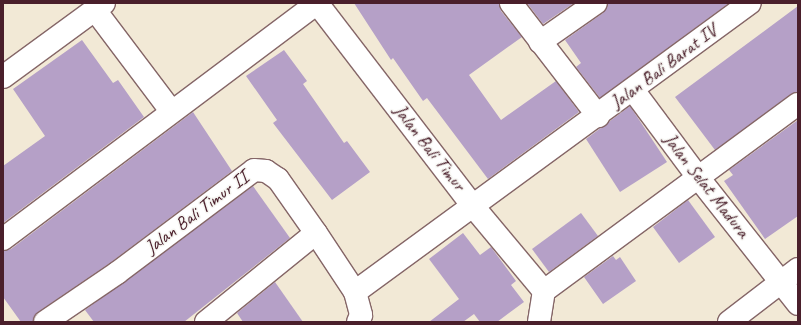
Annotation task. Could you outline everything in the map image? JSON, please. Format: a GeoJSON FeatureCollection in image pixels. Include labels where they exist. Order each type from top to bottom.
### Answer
{"type":"FeatureCollection","features":[{"type":"Feature","properties":{"kind":"street"},"geometry":{"type":"LineString","coordinates":[[3,239],[171,111],[317,3]]}},
{"type":"Feature","properties":{"kind":"street","name":"Jalan Bali Timur"},"geometry":{"type":"LineString","coordinates":[[317,3],[472,205],[544,291]]}},
{"type":"Feature","properties":{"kind":"street"},"geometry":{"type":"LineString","coordinates":[[510,3],[598,116]]}},
{"type":"Feature","properties":{"kind":"street"},"geometry":{"type":"LineString","coordinates":[[540,42],[596,3]]}},
{"type":"Feature","properties":{"kind":"street","name":"Jalan Bali Barat IV"},"geometry":{"type":"LineString","coordinates":[[355,292],[472,205],[598,116],[750,3]]}},
{"type":"Feature","properties":{"kind":"street"},"geometry":{"type":"LineString","coordinates":[[3,77],[99,7],[171,111]]}},
{"type":"Feature","properties":{"kind":"street","name":"Jalan Selat Madura"},"geometry":{"type":"LineString","coordinates":[[633,90],[697,176],[798,304]]}},
{"type":"Feature","properties":{"kind":"street"},"geometry":{"type":"LineString","coordinates":[[539,322],[544,291],[697,176],[798,104]]}},
{"type":"Feature","properties":{"kind":"street","name":"Jalan Bali Timur II"},"geometry":{"type":"LineString","coordinates":[[45,322],[117,273],[254,170],[266,171],[278,179],[316,233],[355,292],[361,315],[358,322]]}},
{"type":"Feature","properties":{"kind":"street"},"geometry":{"type":"LineString","coordinates":[[206,322],[316,233]]}},
{"type":"Feature","properties":{"kind":"street"},"geometry":{"type":"LineString","coordinates":[[729,322],[798,269]]}},
{"type":"Feature","properties":{"kind":"building"},"geometry":{"type":"Polygon","coordinates":[[[354,3],[499,3],[501,11],[522,37],[469,75],[501,120],[556,81],[579,112],[488,179],[427,98],[423,101],[393,58],[391,60],[354,3]]]}},
{"type":"Feature","properties":{"kind":"building"},"geometry":{"type":"Polygon","coordinates":[[[527,3],[574,3],[543,24],[527,3]]]}},
{"type":"Feature","properties":{"kind":"building"},"geometry":{"type":"Polygon","coordinates":[[[608,3],[729,3],[600,98],[576,67],[581,63],[565,40],[603,13],[608,3]]]}},
{"type":"Feature","properties":{"kind":"building"},"geometry":{"type":"Polygon","coordinates":[[[798,6],[798,92],[791,94],[715,150],[675,97],[798,6]]]}},
{"type":"Feature","properties":{"kind":"building"},"geometry":{"type":"Polygon","coordinates":[[[82,40],[113,83],[118,80],[144,117],[3,223],[3,166],[45,136],[13,89],[82,40]]]}},
{"type":"Feature","properties":{"kind":"building"},"geometry":{"type":"Polygon","coordinates":[[[284,50],[307,81],[303,84],[344,143],[347,141],[370,172],[332,200],[273,123],[277,120],[246,76],[284,50]]]}},
{"type":"Feature","properties":{"kind":"building"},"geometry":{"type":"Polygon","coordinates":[[[630,106],[667,162],[620,192],[586,139],[630,106]]]}},
{"type":"Feature","properties":{"kind":"building"},"geometry":{"type":"Polygon","coordinates":[[[193,112],[232,171],[110,263],[38,312],[33,322],[21,322],[3,297],[3,251],[11,249],[193,112]]]}},
{"type":"Feature","properties":{"kind":"building"},"geometry":{"type":"Polygon","coordinates":[[[798,120],[798,216],[765,239],[724,181],[733,175],[729,170],[798,120]]]}},
{"type":"Feature","properties":{"kind":"building"},"geometry":{"type":"Polygon","coordinates":[[[253,186],[290,238],[184,322],[94,322],[85,310],[253,186]]]}},
{"type":"Feature","properties":{"kind":"building"},"geometry":{"type":"Polygon","coordinates":[[[688,200],[715,237],[679,263],[653,227],[688,200]]]}},
{"type":"Feature","properties":{"kind":"building"},"geometry":{"type":"Polygon","coordinates":[[[581,213],[598,236],[549,272],[532,249],[581,213]]]}},
{"type":"Feature","properties":{"kind":"building"},"geometry":{"type":"Polygon","coordinates":[[[463,233],[480,255],[491,247],[516,281],[511,285],[524,302],[497,322],[480,322],[474,314],[463,322],[429,322],[459,299],[429,259],[463,233]]]}},
{"type":"Feature","properties":{"kind":"building"},"geometry":{"type":"Polygon","coordinates":[[[613,256],[616,260],[620,257],[636,281],[603,304],[584,277],[613,256]]]}},
{"type":"Feature","properties":{"kind":"building"},"geometry":{"type":"Polygon","coordinates":[[[275,282],[303,322],[243,322],[237,313],[275,282]]]}}]}
